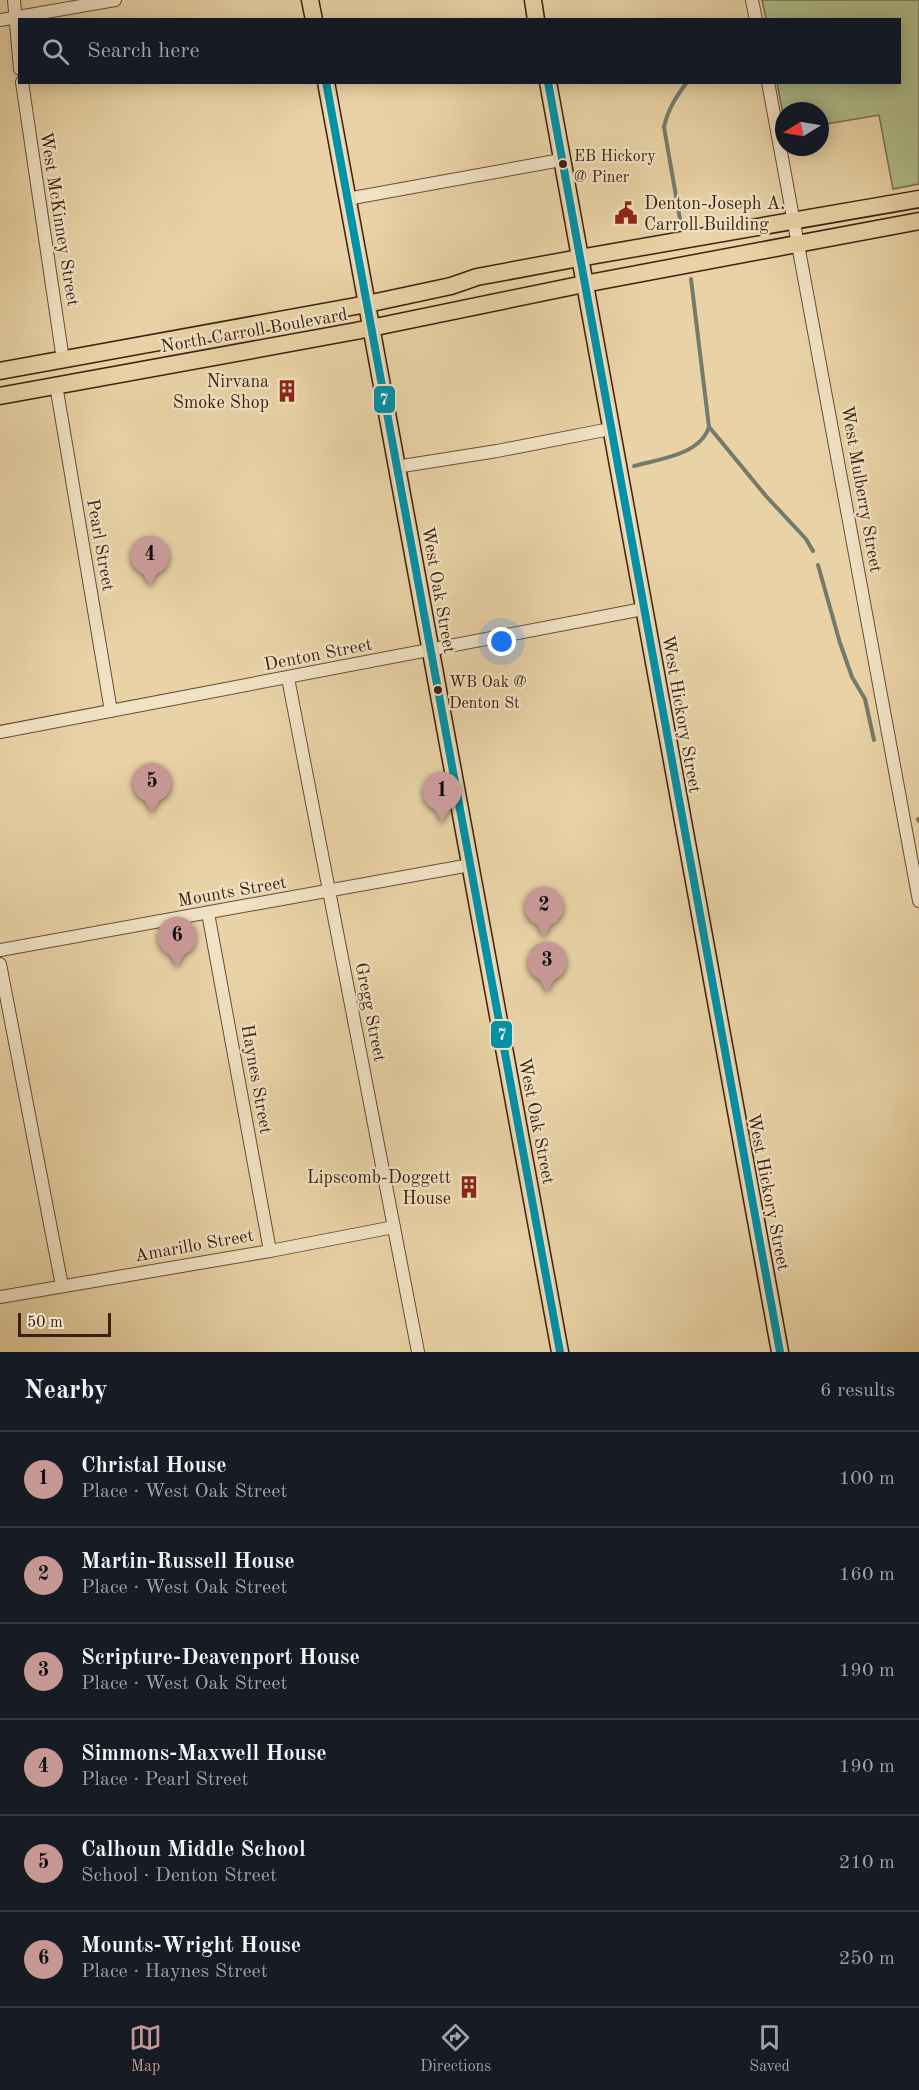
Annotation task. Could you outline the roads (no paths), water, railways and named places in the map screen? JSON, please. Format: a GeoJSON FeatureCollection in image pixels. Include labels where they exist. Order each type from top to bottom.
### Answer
{"type":"FeatureCollection","features":[{"type":"Feature","properties":{"kind":"main road"},"geometry":{"type":"LineString","coordinates":[[310,0],[314,18]]}},
{"type":"Feature","properties":{"kind":"main road"},"geometry":{"type":"LineString","coordinates":[[533,0],[536,18]]}},
{"type":"Feature","properties":{"kind":"main road","name":"West Oak Street"},"geometry":{"type":"LineString","coordinates":[[326,84],[560,1352]]}},
{"type":"Feature","properties":{"kind":"main road","name":"West Hickory Street"},"geometry":{"type":"LineString","coordinates":[[548,84],[780,1352]]}},
{"type":"Feature","properties":{"kind":"main road","name":"North Carroll Boulevard"},"geometry":{"type":"LineString","coordinates":[[0,371],[367,304],[451,286],[477,277],[919,199]]}},
{"type":"Feature","properties":{"kind":"main road","name":"North Carroll Boulevard"},"geometry":{"type":"LineString","coordinates":[[4,395],[371,328],[799,242],[919,221]]}},
{"type":"Feature","properties":{"kind":"main road"},"geometry":{"type":"LineString","coordinates":[[4,395],[60,371],[63,360]]}},
{"type":"Feature","properties":{"kind":"street"},"geometry":{"type":"LineString","coordinates":[[14,0],[18,49]]}},
{"type":"Feature","properties":{"kind":"street"},"geometry":{"type":"LineString","coordinates":[[0,20],[115,0]]}},
{"type":"Feature","properties":{"kind":"street"},"geometry":{"type":"LineString","coordinates":[[752,0],[756,18]]}},
{"type":"Feature","properties":{"kind":"street","name":"West McKinney Street"},"geometry":{"type":"LineString","coordinates":[[22,84],[63,360]]}},
{"type":"Feature","properties":{"kind":"street","name":"West Mulberry Street"},"geometry":{"type":"LineString","coordinates":[[768,84],[919,901]]}},
{"type":"Feature","properties":{"kind":"street"},"geometry":{"type":"LineString","coordinates":[[347,199],[561,160]]}},
{"type":"Feature","properties":{"kind":"street","name":"Pearl Street"},"geometry":{"type":"LineString","coordinates":[[56,386],[111,711]]}},
{"type":"Feature","properties":{"kind":"street"},"geometry":{"type":"LineString","coordinates":[[396,467],[610,429]]}},
{"type":"Feature","properties":{"kind":"street","name":"Denton Street"},"geometry":{"type":"LineString","coordinates":[[0,732],[643,609]]}},
{"type":"Feature","properties":{"kind":"street","name":"Gregg Street"},"geometry":{"type":"LineString","coordinates":[[288,678],[418,1352]]}},
{"type":"Feature","properties":{"kind":"street","name":"Mounts Street"},"geometry":{"type":"LineString","coordinates":[[0,950],[470,865]]}},
{"type":"Feature","properties":{"kind":"street","name":"Haynes Street"},"geometry":{"type":"LineString","coordinates":[[208,913],[270,1251]]}},
{"type":"Feature","properties":{"kind":"street"},"geometry":{"type":"LineString","coordinates":[[0,964],[62,1286]]}},
{"type":"Feature","properties":{"kind":"street","name":"Amarillo Street"},"geometry":{"type":"LineString","coordinates":[[0,1297],[270,1251],[394,1227]]}},
{"type":"Feature","properties":{"kind":"waterway"},"geometry":{"type":"LineString","coordinates":[[681,225],[664,127],[673,103],[686,84]]}},
{"type":"Feature","properties":{"kind":"waterway"},"geometry":{"type":"LineString","coordinates":[[634,466],[688,450],[697,444],[709,427],[691,279]]}},
{"type":"Feature","properties":{"kind":"waterway"},"geometry":{"type":"LineString","coordinates":[[710,428],[766,496],[806,539],[813,551]]}},
{"type":"Feature","properties":{"kind":"waterway"},"geometry":{"type":"LineString","coordinates":[[818,565],[840,643],[852,677],[865,699],[874,740]]}},
{"type":"Feature","properties":{"kind":"place","name":"EB Hickory @ Piner"},"geometry":{"type":"Point","coordinates":[563,164]}},
{"type":"Feature","properties":{"kind":"place","name":"Denton-Joseph A. Carroll Building"},"geometry":{"type":"Point","coordinates":[626,213]}},
{"type":"Feature","properties":{"kind":"place","name":"Nirvana Smoke Shop"},"geometry":{"type":"Point","coordinates":[287,391]}},
{"type":"Feature","properties":{"kind":"place","name":"Simmons-Maxwell House"},"geometry":{"type":"Point","coordinates":[150,586]}},
{"type":"Feature","properties":{"kind":"place","name":"WB Oak @ Denton St"},"geometry":{"type":"Point","coordinates":[438,690]}},
{"type":"Feature","properties":{"kind":"place","name":"Calhoun Middle School"},"geometry":{"type":"Point","coordinates":[152,813]}},
{"type":"Feature","properties":{"kind":"place","name":"Christal House"},"geometry":{"type":"Point","coordinates":[442,822]}},
{"type":"Feature","properties":{"kind":"place","name":"Martin-Russell House"},"geometry":{"type":"Point","coordinates":[544,937]}},
{"type":"Feature","properties":{"kind":"place","name":"Mounts-Wright House"},"geometry":{"type":"Point","coordinates":[177,967]}},
{"type":"Feature","properties":{"kind":"place","name":"Scripture-Deavenport House"},"geometry":{"type":"Point","coordinates":[547,992]}},
{"type":"Feature","properties":{"kind":"place","name":"Lipscomb-Doggett House"},"geometry":{"type":"Point","coordinates":[469,1187]}}]}
